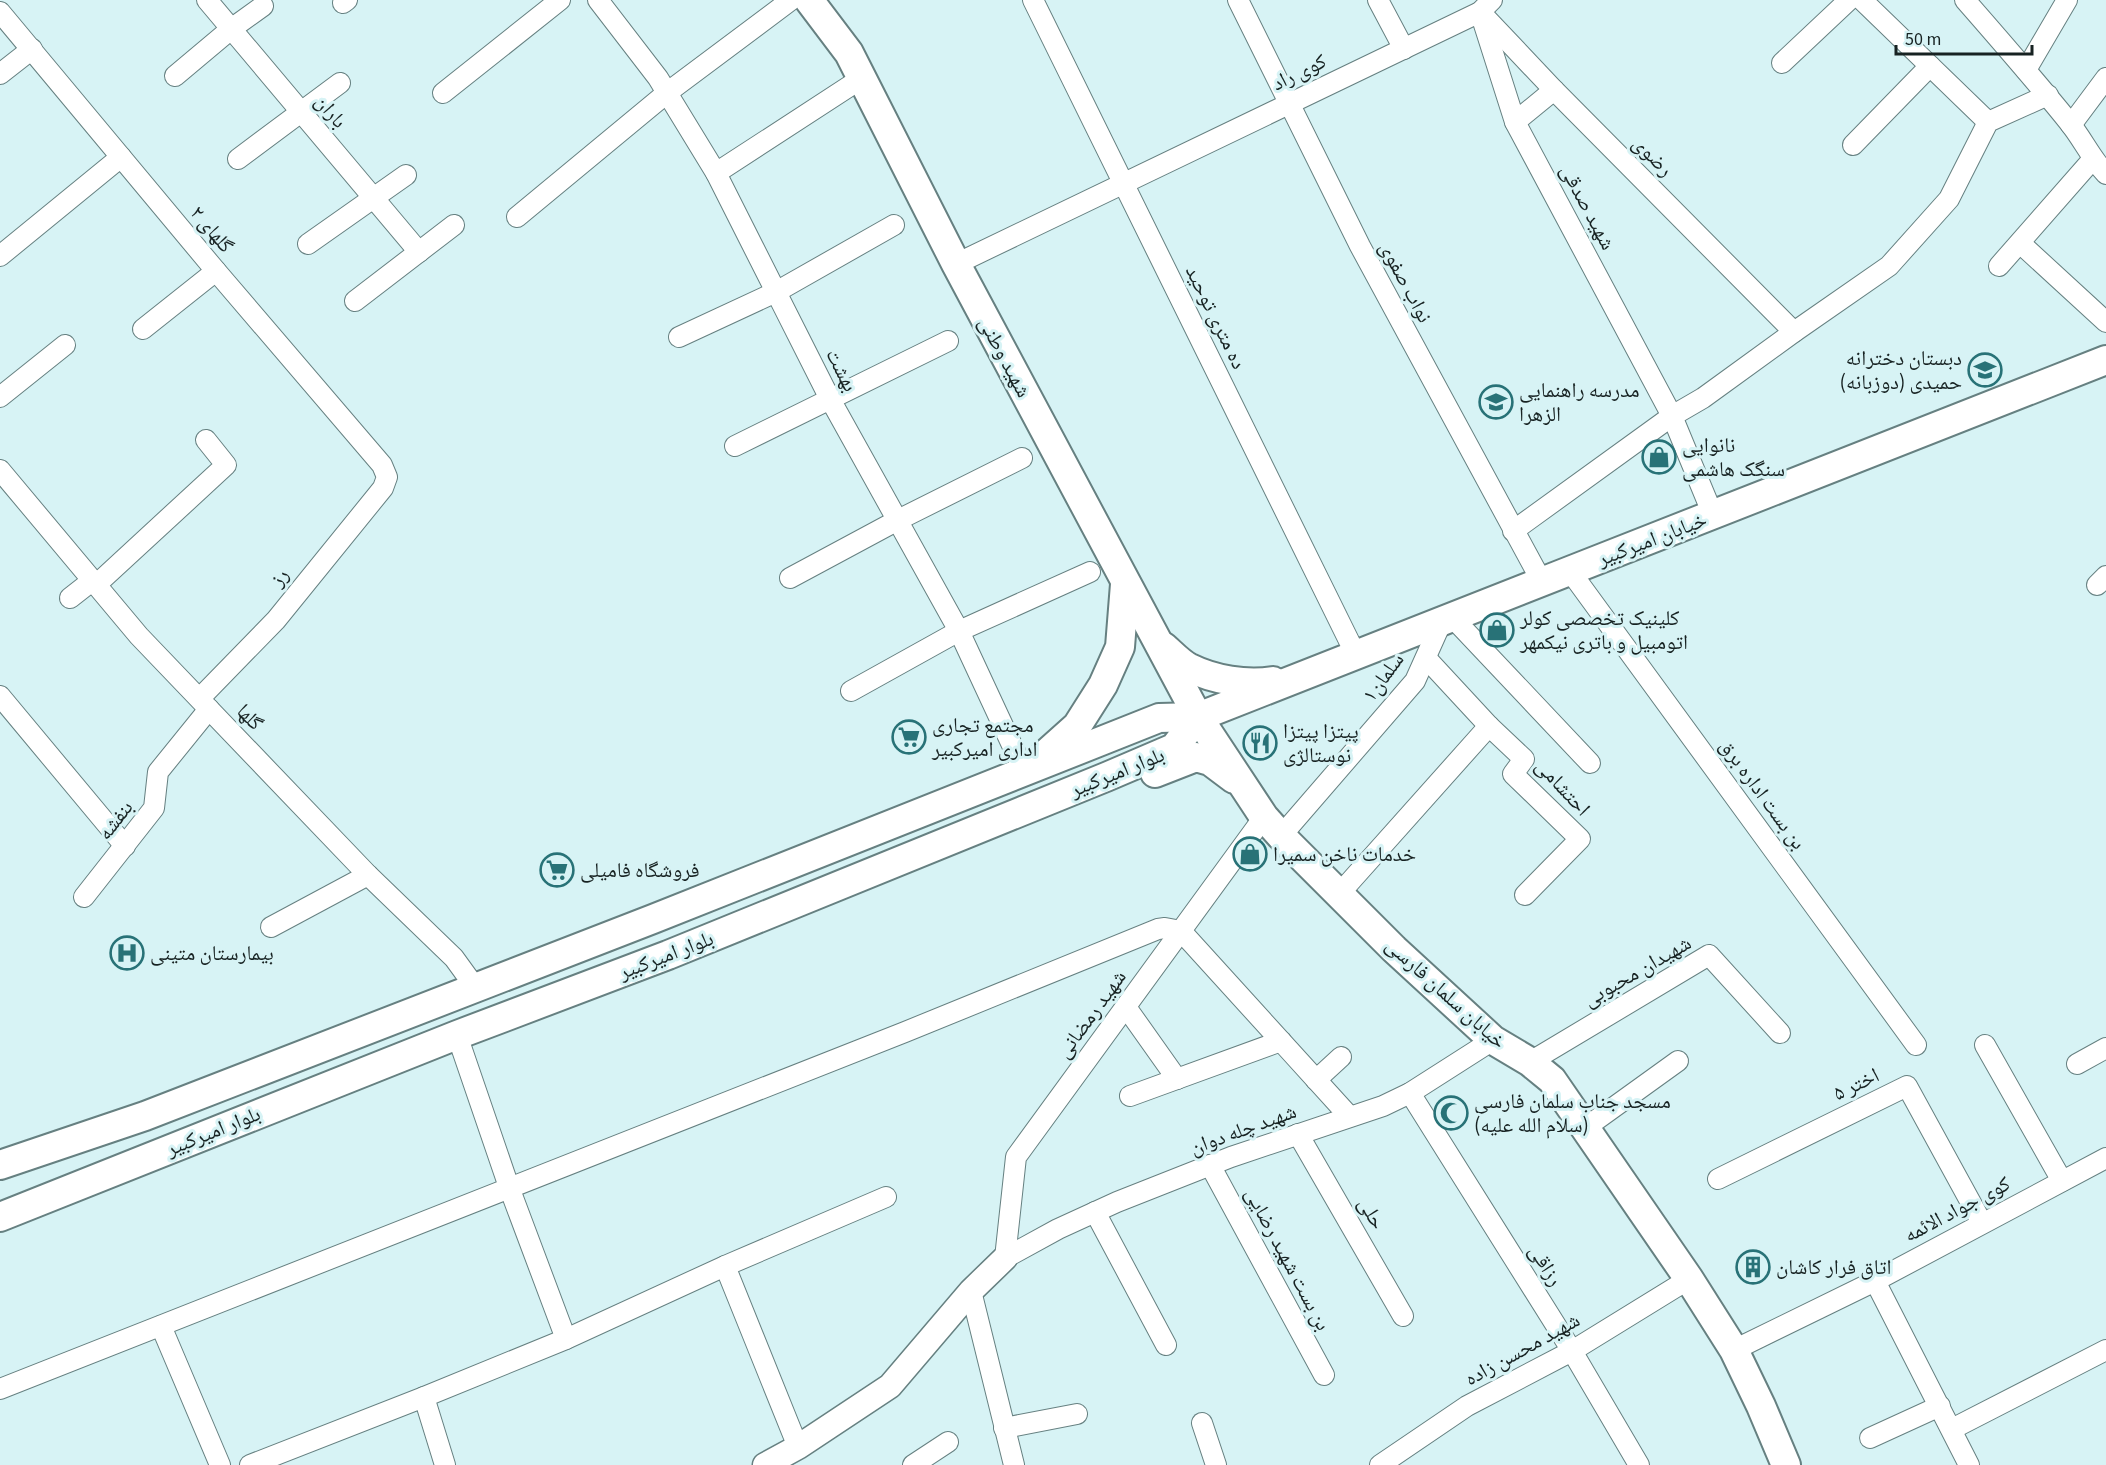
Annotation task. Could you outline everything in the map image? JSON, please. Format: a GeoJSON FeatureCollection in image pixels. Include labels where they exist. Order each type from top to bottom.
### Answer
{"type":"FeatureCollection","features":[{"type":"Feature","properties":{"kind":"main road","name":"شهید وطنی"},"geometry":{"type":"LineString","coordinates":[[808,0],[849,53],[956,264],[1198,717]]}},
{"type":"Feature","properties":{"kind":"main road","name":"خیابان امیرکبیر"},"geometry":{"type":"LineString","coordinates":[[1198,717],[1713,514],[2104,364]]}},
{"type":"Feature","properties":{"kind":"main road"},"geometry":{"type":"LineString","coordinates":[[1025,773],[1077,726],[1103,685],[1120,647],[1125,584]]}},
{"type":"Feature","properties":{"kind":"main road"},"geometry":{"type":"LineString","coordinates":[[1156,641],[1188,668],[1219,679],[1264,683],[1296,678]]}},
{"type":"Feature","properties":{"kind":"main road","name":"بلوار امیرکبیر"},"geometry":{"type":"LineString","coordinates":[[0,1165],[145,1116],[1025,773],[1159,718],[1198,717]]}},
{"type":"Feature","properties":{"kind":"main road","name":"بلوار امیرکبیر"},"geometry":{"type":"LineString","coordinates":[[0,1217],[457,1035],[668,955],[1106,777],[1174,748],[1198,717]]}},
{"type":"Feature","properties":{"kind":"main road","name":"خیابان سلمان فارسی"},"geometry":{"type":"LineString","coordinates":[[1198,717],[1273,827],[1394,949],[1493,1040],[1530,1062],[1552,1080],[1689,1279],[1734,1350],[1786,1465]]}},
{"type":"Feature","properties":{"kind":"main road"},"geometry":{"type":"LineString","coordinates":[[1106,777],[1136,781],[1196,757],[1210,761],[1243,786]]}},
{"type":"Feature","properties":{"kind":"main road"},"geometry":{"type":"LineString","coordinates":[[653,919],[668,955]]}},
{"type":"Feature","properties":{"kind":"street","name":"باران"},"geometry":{"type":"LineString","coordinates":[[207,0],[419,252]]}},
{"type":"Feature","properties":{"kind":"street"},"geometry":{"type":"LineString","coordinates":[[443,93],[560,0]]}},
{"type":"Feature","properties":{"kind":"street","name":"بهشت"},"geometry":{"type":"LineString","coordinates":[[598,0],[668,92],[716,173],[830,399],[959,631],[1025,773]]}},
{"type":"Feature","properties":{"kind":"street"},"geometry":{"type":"LineString","coordinates":[[517,217],[668,92],[791,0]]}},
{"type":"Feature","properties":{"kind":"street","name":"ده متری توحید"},"geometry":{"type":"LineString","coordinates":[[1033,0],[1356,655]]}},
{"type":"Feature","properties":{"kind":"street","name":"نواب صفوی"},"geometry":{"type":"LineString","coordinates":[[1238,0],[1360,246],[1542,582]]}},
{"type":"Feature","properties":{"kind":"street"},"geometry":{"type":"LineString","coordinates":[[1378,0],[1404,49]]}},
{"type":"Feature","properties":{"kind":"street"},"geometry":{"type":"LineString","coordinates":[[1782,63],[1849,0]]}},
{"type":"Feature","properties":{"kind":"street"},"geometry":{"type":"LineString","coordinates":[[1862,0],[1988,122]]}},
{"type":"Feature","properties":{"kind":"street"},"geometry":{"type":"LineString","coordinates":[[2026,70],[2067,0]]}},
{"type":"Feature","properties":{"kind":"street"},"geometry":{"type":"LineString","coordinates":[[1967,1],[2048,95],[2071,124],[2092,160],[2106,174]]}},
{"type":"Feature","properties":{"kind":"street"},"geometry":{"type":"LineString","coordinates":[[175,76],[231,29],[264,6]]}},
{"type":"Feature","properties":{"kind":"street","name":"کوی راد"},"geometry":{"type":"LineString","coordinates":[[956,264],[1404,49],[1486,6]]}},
{"type":"Feature","properties":{"kind":"street","name":"رضوی"},"geometry":{"type":"LineString","coordinates":[[1486,6],[1554,90],[1794,332]]}},
{"type":"Feature","properties":{"kind":"street","name":"شهید صدقی"},"geometry":{"type":"LineString","coordinates":[[1486,6],[1515,122],[1672,416],[1713,514]]}},
{"type":"Feature","properties":{"kind":"street","name":"گلهای ۲"},"geometry":{"type":"LineString","coordinates":[[0,12],[216,271],[382,465],[387,477]]}},
{"type":"Feature","properties":{"kind":"street"},"geometry":{"type":"LineString","coordinates":[[0,74],[32,49]]}},
{"type":"Feature","properties":{"kind":"street"},"geometry":{"type":"LineString","coordinates":[[1852,146],[1930,66]]}},
{"type":"Feature","properties":{"kind":"street"},"geometry":{"type":"LineString","coordinates":[[716,173],[862,78]]}},
{"type":"Feature","properties":{"kind":"street"},"geometry":{"type":"LineString","coordinates":[[2071,124],[2106,78]]}},
{"type":"Feature","properties":{"kind":"street"},"geometry":{"type":"LineString","coordinates":[[238,159],[340,83]]}},
{"type":"Feature","properties":{"kind":"street"},"geometry":{"type":"LineString","coordinates":[[1515,122],[1554,90]]}},
{"type":"Feature","properties":{"kind":"street"},"geometry":{"type":"LineString","coordinates":[[1513,531],[1672,416],[1703,398],[1889,266],[1948,199],[1988,122],[2048,95]]}},
{"type":"Feature","properties":{"kind":"street"},"geometry":{"type":"LineString","coordinates":[[0,256],[121,157]]}},
{"type":"Feature","properties":{"kind":"street"},"geometry":{"type":"LineString","coordinates":[[2000,266],[2092,160]]}},
{"type":"Feature","properties":{"kind":"street"},"geometry":{"type":"LineString","coordinates":[[308,244],[406,176]]}},
{"type":"Feature","properties":{"kind":"street"},"geometry":{"type":"LineString","coordinates":[[355,302],[454,225]]}},
{"type":"Feature","properties":{"kind":"street"},"geometry":{"type":"LineString","coordinates":[[679,337],[776,292],[894,225]]}},
{"type":"Feature","properties":{"kind":"street"},"geometry":{"type":"LineString","coordinates":[[2020,243],[2106,322]]}},
{"type":"Feature","properties":{"kind":"street"},"geometry":{"type":"LineString","coordinates":[[143,329],[216,271]]}},
{"type":"Feature","properties":{"kind":"street"},"geometry":{"type":"LineString","coordinates":[[735,446],[948,340]]}},
{"type":"Feature","properties":{"kind":"street"},"geometry":{"type":"LineString","coordinates":[[0,397],[65,345]]}},
{"type":"Feature","properties":{"kind":"street"},"geometry":{"type":"LineString","coordinates":[[70,598],[95,582],[226,465],[206,440]]}},
{"type":"Feature","properties":{"kind":"street"},"geometry":{"type":"LineString","coordinates":[[790,578],[898,520],[1022,458]]}},
{"type":"Feature","properties":{"kind":"street","name":"گلها"},"geometry":{"type":"LineString","coordinates":[[0,470],[139,636],[368,875],[454,958],[475,987]]}},
{"type":"Feature","properties":{"kind":"street","name":"رز"},"geometry":{"type":"LineString","coordinates":[[204,704],[276,620],[383,488],[387,477]]}},
{"type":"Feature","properties":{"kind":"street","name":"بن بست اداره برق"},"geometry":{"type":"LineString","coordinates":[[1570,571],[1916,1045]]}},
{"type":"Feature","properties":{"kind":"street"},"geometry":{"type":"LineString","coordinates":[[851,691],[959,631],[1090,572]]}},
{"type":"Feature","properties":{"kind":"street"},"geometry":{"type":"LineString","coordinates":[[1447,619],[1590,763]]}},
{"type":"Feature","properties":{"kind":"street","name":"سلمان۱"},"geometry":{"type":"LineString","coordinates":[[1273,827],[1415,681],[1447,619]]}},
{"type":"Feature","properties":{"kind":"street","name":"احتشامی"},"geometry":{"type":"LineString","coordinates":[[1426,658],[1524,759],[1513,774],[1580,839],[1524,895]]}},
{"type":"Feature","properties":{"kind":"street"},"geometry":{"type":"LineString","coordinates":[[0,696],[125,846]]}},
{"type":"Feature","properties":{"kind":"street","name":"بنفشه"},"geometry":{"type":"LineString","coordinates":[[84,897],[154,808],[158,772],[204,704]]}},
{"type":"Feature","properties":{"kind":"street"},"geometry":{"type":"LineString","coordinates":[[1340,892],[1490,726]]}},
{"type":"Feature","properties":{"kind":"street","name":"شهید رمضانی"},"geometry":{"type":"LineString","coordinates":[[1005,1258],[1016,1157],[1181,931],[1273,827]]}},
{"type":"Feature","properties":{"kind":"street"},"geometry":{"type":"LineString","coordinates":[[271,927],[368,875]]}},
{"type":"Feature","properties":{"kind":"street"},"geometry":{"type":"LineString","coordinates":[[0,1389],[905,1032],[1158,929],[1181,931],[1348,1116]]}},
{"type":"Feature","properties":{"kind":"street","name":"شهیدان محبوبی"},"geometry":{"type":"LineString","coordinates":[[1530,1062],[1709,955],[1780,1033]]}},
{"type":"Feature","properties":{"kind":"street"},"geometry":{"type":"LineString","coordinates":[[1126,1007],[1177,1079]]}},
{"type":"Feature","properties":{"kind":"street"},"geometry":{"type":"LineString","coordinates":[[457,1035],[509,1187],[566,1339]]}},
{"type":"Feature","properties":{"kind":"street","name":"شهید چله دوان"},"geometry":{"type":"LineString","coordinates":[[1005,1258],[1095,1212],[1210,1165],[1348,1116],[1383,1106],[1410,1093],[1493,1040]]}},
{"type":"Feature","properties":{"kind":"street"},"geometry":{"type":"LineString","coordinates":[[1130,1096],[1281,1041]]}},
{"type":"Feature","properties":{"kind":"street"},"geometry":{"type":"LineString","coordinates":[[1985,1045],[2062,1180]]}},
{"type":"Feature","properties":{"kind":"street"},"geometry":{"type":"LineString","coordinates":[[2077,1064],[2106,1048]]}},
{"type":"Feature","properties":{"kind":"street"},"geometry":{"type":"LineString","coordinates":[[1316,1080],[1341,1057]]}},
{"type":"Feature","properties":{"kind":"street"},"geometry":{"type":"LineString","coordinates":[[1585,1128],[1678,1061]]}},
{"type":"Feature","properties":{"kind":"street","name":"اختر ۵"},"geometry":{"type":"LineString","coordinates":[[1718,1179],[1907,1086],[1982,1223]]}},
{"type":"Feature","properties":{"kind":"street","name":"رزاقی"},"geometry":{"type":"LineString","coordinates":[[1410,1093],[1572,1351],[1639,1465]]}},
{"type":"Feature","properties":{"kind":"street","name":"حلی"},"geometry":{"type":"LineString","coordinates":[[1298,1134],[1403,1316]]}},
{"type":"Feature","properties":{"kind":"street","name":"کوی جواد الائمه"},"geometry":{"type":"LineString","coordinates":[[1734,1350],[1875,1281],[2106,1158]]}},
{"type":"Feature","properties":{"kind":"street","name":"بن بست شهید رضایی"},"geometry":{"type":"LineString","coordinates":[[1210,1165],[1324,1375]]}},
{"type":"Feature","properties":{"kind":"street"},"geometry":{"type":"LineString","coordinates":[[250,1465],[566,1339],[725,1266],[886,1197]]}},
{"type":"Feature","properties":{"kind":"street"},"geometry":{"type":"LineString","coordinates":[[1095,1212],[1166,1345]]}},
{"type":"Feature","properties":{"kind":"street"},"geometry":{"type":"LineString","coordinates":[[765,1465],[798,1447],[890,1386],[971,1291],[1005,1258]]}},
{"type":"Feature","properties":{"kind":"street"},"geometry":{"type":"LineString","coordinates":[[725,1266],[798,1447]]}},
{"type":"Feature","properties":{"kind":"street","name":"شهید محسن زاده"},"geometry":{"type":"LineString","coordinates":[[1380,1465],[1467,1406],[1572,1351],[1689,1279]]}},
{"type":"Feature","properties":{"kind":"street"},"geometry":{"type":"LineString","coordinates":[[1875,1281],[1969,1465]]}},
{"type":"Feature","properties":{"kind":"street"},"geometry":{"type":"LineString","coordinates":[[971,1291],[1014,1465]]}},
{"type":"Feature","properties":{"kind":"street"},"geometry":{"type":"LineString","coordinates":[[161,1326],[220,1465]]}},
{"type":"Feature","properties":{"kind":"street"},"geometry":{"type":"LineString","coordinates":[[1952,1429],[2106,1350]]}},
{"type":"Feature","properties":{"kind":"street"},"geometry":{"type":"LineString","coordinates":[[424,1397],[445,1465]]}},
{"type":"Feature","properties":{"kind":"street"},"geometry":{"type":"LineString","coordinates":[[1870,1438],[1940,1406]]}},
{"type":"Feature","properties":{"kind":"street"},"geometry":{"type":"LineString","coordinates":[[1004,1428],[1077,1414]]}},
{"type":"Feature","properties":{"kind":"street"},"geometry":{"type":"LineString","coordinates":[[1202,1423],[1216,1465]]}},
{"type":"Feature","properties":{"kind":"street"},"geometry":{"type":"LineString","coordinates":[[913,1465],[948,1442]]}},
{"type":"Feature","properties":{"kind":"place","name":"دبستان دخترانه حمیدی (دوزبانه)"},"geometry":{"type":"Point","coordinates":[1985,370]}},
{"type":"Feature","properties":{"kind":"place","name":"مدرسه راهنمایی الزهرا"},"geometry":{"type":"Point","coordinates":[1496,402]}},
{"type":"Feature","properties":{"kind":"place","name":"نانوایی سنگک هاشمی"},"geometry":{"type":"Point","coordinates":[1659,457]}},
{"type":"Feature","properties":{"kind":"place","name":"کلینیک تخصصی کولر اتومبیل و باتری نیکمهر"},"geometry":{"type":"Point","coordinates":[1497,630]}},
{"type":"Feature","properties":{"kind":"place","name":"مجتمع تجاری اداری امیرکبیر"},"geometry":{"type":"Point","coordinates":[909,737]}},
{"type":"Feature","properties":{"kind":"place","name":"پیتزا پیتزا نوستالژی"},"geometry":{"type":"Point","coordinates":[1260,743]}},
{"type":"Feature","properties":{"kind":"place","name":"خدمات ناخن سمیرا"},"geometry":{"type":"Point","coordinates":[1250,854]}},
{"type":"Feature","properties":{"kind":"place","name":"فروشگاه فامیلی"},"geometry":{"type":"Point","coordinates":[557,870]}},
{"type":"Feature","properties":{"kind":"place","name":"بیمارستان متینی"},"geometry":{"type":"Point","coordinates":[127,953]}},
{"type":"Feature","properties":{"kind":"place","name":"مسجد جناب سلمان فارسی (سلام الله علیه)"},"geometry":{"type":"Point","coordinates":[1451,1113]}},
{"type":"Feature","properties":{"kind":"place","name":"اتاق فرار کاشان"},"geometry":{"type":"Point","coordinates":[1753,1267]}}]}
